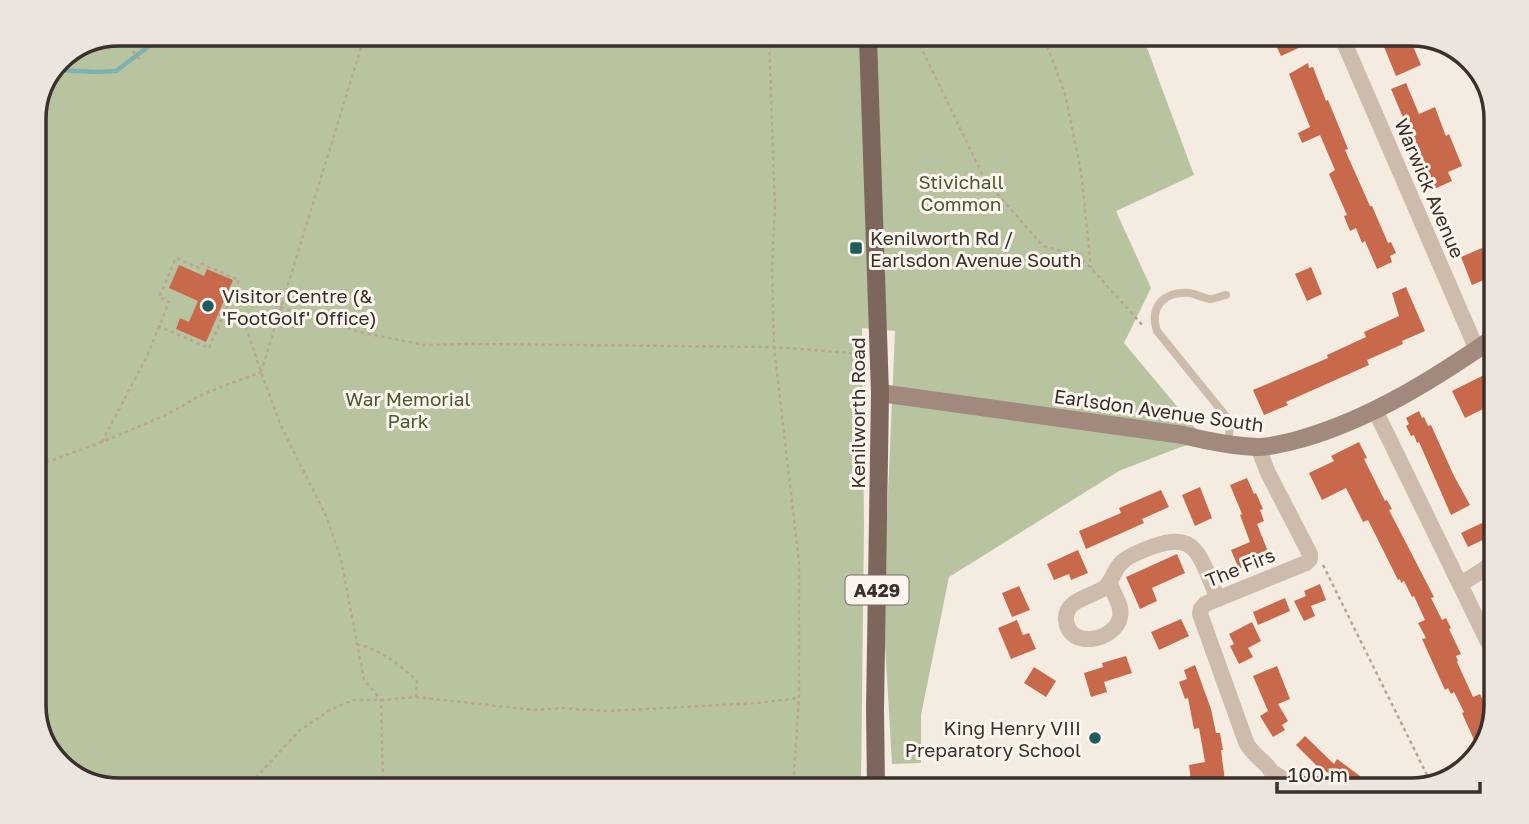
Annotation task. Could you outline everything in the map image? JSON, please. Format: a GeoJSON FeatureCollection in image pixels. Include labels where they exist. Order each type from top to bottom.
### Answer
{"type":"FeatureCollection","features":[{"type":"Feature","properties":{"kind":"main road","name":"Kenilworth Road"},"geometry":{"type":"LineString","coordinates":[[869,46],[880,393],[876,778]]}},
{"type":"Feature","properties":{"kind":"main road","name":"Earlsdon Avenue South"},"geometry":{"type":"LineString","coordinates":[[880,393],[1258,447],[1319,433],[1375,410],[1422,385],[1483,345]]}},
{"type":"Feature","properties":{"kind":"street","name":"Warwick Avenue"},"geometry":{"type":"LineString","coordinates":[[1347,46],[1476,350]]}},
{"type":"Feature","properties":{"kind":"street"},"geometry":{"type":"LineString","coordinates":[[1375,410],[1484,633]]}},
{"type":"Feature","properties":{"kind":"street"},"geometry":{"type":"LineString","coordinates":[[1258,447],[1310,554],[1310,559]]}},
{"type":"Feature","properties":{"kind":"street"},"geometry":{"type":"LineString","coordinates":[[1110,582],[1115,570],[1126,558],[1164,543],[1180,542],[1196,552],[1218,599]]}},
{"type":"Feature","properties":{"kind":"street","name":"The Firs"},"geometry":{"type":"LineString","coordinates":[[1281,778],[1250,750],[1200,614],[1203,606],[1310,559]]}},
{"type":"Feature","properties":{"kind":"street"},"geometry":{"type":"LineString","coordinates":[[1461,584],[1484,569]]}},
{"type":"Feature","properties":{"kind":"street"},"geometry":{"type":"LineString","coordinates":[[1272,772],[1274,778]]}},
{"type":"Feature","properties":{"kind":"lane"},"geometry":{"type":"LineString","coordinates":[[1226,295],[1212,299],[1191,293],[1178,293],[1161,302],[1155,312],[1154,321],[1157,331],[1228,420],[1228,444]]}},
{"type":"Feature","properties":{"kind":"path"},"geometry":{"type":"LineString","coordinates":[[261,372],[362,46]]}},
{"type":"Feature","properties":{"kind":"path"},"geometry":{"type":"LineString","coordinates":[[769,46],[775,208],[772,267],[774,347],[799,562],[799,698],[794,778]]}},
{"type":"Feature","properties":{"kind":"path"},"geometry":{"type":"LineString","coordinates":[[920,46],[985,180],[1043,246],[1078,256],[1146,330]]}},
{"type":"Feature","properties":{"kind":"path"},"geometry":{"type":"LineString","coordinates":[[1047,46],[1065,94],[1081,171],[1091,268]]}},
{"type":"Feature","properties":{"kind":"path"},"geometry":{"type":"LineString","coordinates":[[133,51],[140,60]]}},
{"type":"Feature","properties":{"kind":"path"},"geometry":{"type":"LineString","coordinates":[[102,442],[146,358],[158,326],[169,302],[159,298],[176,258],[200,268],[202,264],[239,280],[209,348],[158,326]]}},
{"type":"Feature","properties":{"kind":"path"},"geometry":{"type":"LineString","coordinates":[[235,289],[280,307],[359,332],[424,345],[774,347],[878,355]]}},
{"type":"Feature","properties":{"kind":"path"},"geometry":{"type":"LineString","coordinates":[[246,327],[280,307]]}},
{"type":"Feature","properties":{"kind":"path"},"geometry":{"type":"LineString","coordinates":[[218,314],[246,327],[281,426],[327,517],[341,559],[363,680],[381,700],[383,778]]}},
{"type":"Feature","properties":{"kind":"path"},"geometry":{"type":"LineString","coordinates":[[46,462],[102,442],[166,415],[204,394],[261,372]]}},
{"type":"Feature","properties":{"kind":"path"},"geometry":{"type":"LineString","coordinates":[[1310,559],[1321,562],[1428,776]]}},
{"type":"Feature","properties":{"kind":"path"},"geometry":{"type":"LineString","coordinates":[[356,644],[369,647],[400,665],[417,681],[416,697]]}},
{"type":"Feature","properties":{"kind":"path"},"geometry":{"type":"LineString","coordinates":[[256,778],[300,730],[330,709],[353,700],[416,697],[534,710],[560,708],[608,711],[757,703],[799,698]]}},
{"type":"Feature","properties":{"kind":"green space","name":"War Memorial Park"},"geometry":{"type":"Polygon","coordinates":[[[119,46],[1146,46],[1194,175],[1116,211],[1151,288],[1124,343],[1205,440],[1119,471],[949,577],[921,715],[921,763],[892,764],[883,610],[895,331],[862,328],[864,526],[861,778],[109,778],[86,771],[70,760],[58,746],[49,729],[46,710],[46,114],[53,86],[70,64],[82,55],[95,49],[119,46]]]}},
{"type":"Feature","properties":{"kind":"building"},"geometry":{"type":"Polygon","coordinates":[[[1276,46],[1303,46],[1281,56],[1276,46]]]}},
{"type":"Feature","properties":{"kind":"building"},"geometry":{"type":"Polygon","coordinates":[[[1384,46],[1413,46],[1421,65],[1396,76],[1384,46]]]}},
{"type":"Feature","properties":{"kind":"building"},"geometry":{"type":"Polygon","coordinates":[[[1308,63],[1309,68],[1313,67],[1326,101],[1328,100],[1348,149],[1345,150],[1370,206],[1388,243],[1391,242],[1396,253],[1390,256],[1392,262],[1377,269],[1356,228],[1350,231],[1344,216],[1347,215],[1329,174],[1335,170],[1320,135],[1302,143],[1298,133],[1310,127],[1289,74],[1308,63]]]}},
{"type":"Feature","properties":{"kind":"building"},"geometry":{"type":"Polygon","coordinates":[[[1406,83],[1419,114],[1435,107],[1445,134],[1449,134],[1462,166],[1448,172],[1452,181],[1432,190],[1391,89],[1406,83]]]}},
{"type":"Feature","properties":{"kind":"building"},"geometry":{"type":"Polygon","coordinates":[[[1482,248],[1483,280],[1472,285],[1461,257],[1482,248]]]}},
{"type":"Feature","properties":{"kind":"building","name":"Visitor Centre (& 'FootGolf' Office)"},"geometry":{"type":"Polygon","coordinates":[[[179,265],[204,276],[207,269],[233,280],[206,342],[176,329],[180,318],[189,322],[198,301],[169,288],[179,265]]]}},
{"type":"Feature","properties":{"kind":"building"},"geometry":{"type":"Polygon","coordinates":[[[1311,267],[1322,294],[1307,301],[1295,274],[1311,267]]]}},
{"type":"Feature","properties":{"kind":"building"},"geometry":{"type":"Polygon","coordinates":[[[1406,287],[1425,331],[1367,360],[1369,365],[1286,402],[1288,405],[1264,415],[1253,390],[1328,358],[1327,355],[1366,337],[1364,332],[1399,316],[1392,293],[1406,287]]]}},
{"type":"Feature","properties":{"kind":"building"},"geometry":{"type":"Polygon","coordinates":[[[1483,375],[1483,409],[1465,418],[1452,391],[1483,375]]]}},
{"type":"Feature","properties":{"kind":"building"},"geometry":{"type":"Polygon","coordinates":[[[1419,411],[1428,426],[1431,425],[1470,505],[1451,515],[1419,442],[1417,443],[1414,435],[1411,436],[1406,426],[1409,424],[1406,418],[1419,411]]]}},
{"type":"Feature","properties":{"kind":"building"},"geometry":{"type":"Polygon","coordinates":[[[1359,442],[1367,458],[1364,459],[1385,501],[1387,500],[1392,509],[1389,510],[1434,597],[1431,598],[1442,620],[1446,618],[1451,628],[1449,629],[1461,654],[1456,656],[1457,662],[1473,697],[1480,694],[1484,703],[1481,724],[1474,741],[1454,692],[1451,694],[1448,688],[1445,690],[1422,639],[1426,638],[1418,623],[1425,620],[1414,596],[1412,597],[1404,581],[1401,583],[1400,579],[1398,580],[1368,520],[1363,522],[1346,488],[1322,500],[1309,473],[1334,461],[1331,456],[1359,442]]]}},
{"type":"Feature","properties":{"kind":"building"},"geometry":{"type":"Polygon","coordinates":[[[1247,478],[1263,509],[1260,510],[1264,521],[1257,524],[1269,554],[1239,569],[1231,550],[1250,542],[1230,485],[1247,478]]]}},
{"type":"Feature","properties":{"kind":"building"},"geometry":{"type":"Polygon","coordinates":[[[1200,487],[1212,518],[1195,526],[1182,495],[1200,487]]]}},
{"type":"Feature","properties":{"kind":"building"},"geometry":{"type":"Polygon","coordinates":[[[1161,490],[1169,507],[1142,519],[1144,523],[1086,549],[1079,531],[1121,513],[1119,508],[1161,490]]]}},
{"type":"Feature","properties":{"kind":"building"},"geometry":{"type":"Polygon","coordinates":[[[1482,523],[1484,526],[1484,540],[1468,547],[1461,533],[1482,523]]]}},
{"type":"Feature","properties":{"kind":"building"},"geometry":{"type":"Polygon","coordinates":[[[1078,550],[1088,573],[1071,580],[1069,574],[1054,580],[1047,564],[1078,550]]]}},
{"type":"Feature","properties":{"kind":"building"},"geometry":{"type":"Polygon","coordinates":[[[1177,554],[1185,573],[1152,588],[1157,601],[1140,609],[1126,577],[1177,554]]]}},
{"type":"Feature","properties":{"kind":"building"},"geometry":{"type":"Polygon","coordinates":[[[1320,584],[1326,600],[1311,606],[1315,616],[1304,621],[1294,601],[1306,596],[1304,591],[1320,584]]]}},
{"type":"Feature","properties":{"kind":"building"},"geometry":{"type":"Polygon","coordinates":[[[1019,586],[1030,610],[1012,617],[1002,593],[1019,586]]]}},
{"type":"Feature","properties":{"kind":"building"},"geometry":{"type":"Polygon","coordinates":[[[1285,598],[1290,611],[1258,625],[1253,612],[1285,598]]]}},
{"type":"Feature","properties":{"kind":"building"},"geometry":{"type":"Polygon","coordinates":[[[1181,619],[1189,636],[1159,650],[1151,632],[1181,619]]]}},
{"type":"Feature","properties":{"kind":"building"},"geometry":{"type":"Polygon","coordinates":[[[1017,620],[1023,635],[1029,633],[1036,649],[1011,659],[998,628],[1017,620]]]}},
{"type":"Feature","properties":{"kind":"building"},"geometry":{"type":"Polygon","coordinates":[[[1252,622],[1261,641],[1248,648],[1253,657],[1239,664],[1230,646],[1234,644],[1229,634],[1252,622]]]}},
{"type":"Feature","properties":{"kind":"building"},"geometry":{"type":"Polygon","coordinates":[[[1126,656],[1132,673],[1104,682],[1107,692],[1091,697],[1084,673],[1103,667],[1102,663],[1126,656]]]}},
{"type":"Feature","properties":{"kind":"building"},"geometry":{"type":"Polygon","coordinates":[[[1195,665],[1211,709],[1216,733],[1220,733],[1225,778],[1191,778],[1189,765],[1205,762],[1199,728],[1194,729],[1188,698],[1185,699],[1179,682],[1187,679],[1184,670],[1195,665]]]}},
{"type":"Feature","properties":{"kind":"building"},"geometry":{"type":"Polygon","coordinates":[[[1277,666],[1290,699],[1278,704],[1288,721],[1282,725],[1285,730],[1273,737],[1260,716],[1268,711],[1253,676],[1277,666]]]}},
{"type":"Feature","properties":{"kind":"building"},"geometry":{"type":"Polygon","coordinates":[[[1034,667],[1056,681],[1046,697],[1024,683],[1034,667]]]}},
{"type":"Feature","properties":{"kind":"building"},"geometry":{"type":"Polygon","coordinates":[[[1305,736],[1334,764],[1337,759],[1360,776],[1335,778],[1319,768],[1296,745],[1305,736]]]}},
{"type":"Feature","properties":{"kind":"waterway"},"geometry":{"type":"LineString","coordinates":[[64,70],[116,71],[149,46]]}},
{"type":"Feature","properties":{"kind":"place","name":"Kenilworth Rd / Earlsdon Avenue South"},"geometry":{"type":"Point","coordinates":[856,248]}},
{"type":"Feature","properties":{"kind":"place","name":"Visitor Centre (& 'FootGolf' Office)"},"geometry":{"type":"Point","coordinates":[208,306]}},
{"type":"Feature","properties":{"kind":"place","name":"King Henry VIII Preparatory School"},"geometry":{"type":"Point","coordinates":[1095,738]}},
{"type":"Feature","properties":{"kind":"park label","name":"Stivichall Common"},"geometry":{"type":"Point","coordinates":[961,192]}}]}
